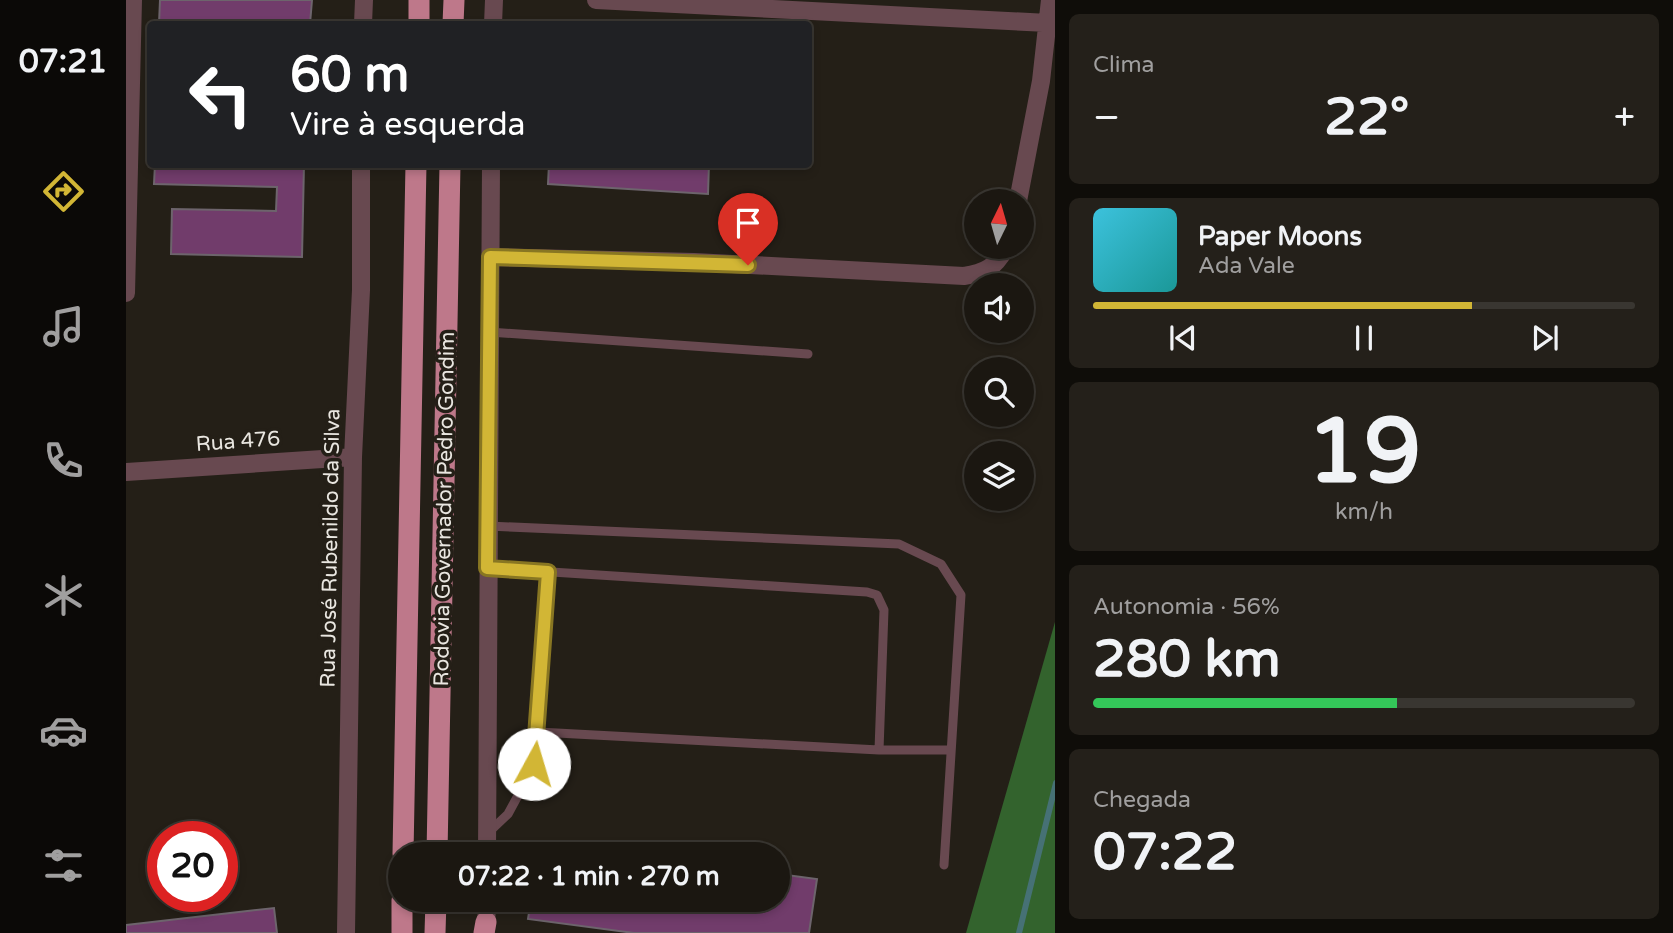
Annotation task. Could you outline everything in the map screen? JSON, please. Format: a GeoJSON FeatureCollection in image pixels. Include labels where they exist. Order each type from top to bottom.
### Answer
{"type":"FeatureCollection","features":[{"type":"Feature","properties":{"kind":"highway"},"geometry":{"type":"LineString","coordinates":[[419,0],[419,21]]}},
{"type":"Feature","properties":{"kind":"highway"},"geometry":{"type":"LineString","coordinates":[[453,21],[454,0]]}},
{"type":"Feature","properties":{"kind":"highway","name":"Rodovia Governador Pedro Gondim"},"geometry":{"type":"LineString","coordinates":[[403,842],[416,168]]}},
{"type":"Feature","properties":{"kind":"highway","name":"Rodovia Governador Pedro Gondim"},"geometry":{"type":"LineString","coordinates":[[437,842],[450,168]]}},
{"type":"Feature","properties":{"kind":"highway"},"geometry":{"type":"LineString","coordinates":[[402,912],[402,933]]}},
{"type":"Feature","properties":{"kind":"highway"},"geometry":{"type":"LineString","coordinates":[[435,933],[436,912]]}},
{"type":"Feature","properties":{"kind":"street"},"geometry":{"type":"LineString","coordinates":[[126,293],[133,0]]}},
{"type":"Feature","properties":{"kind":"street"},"geometry":{"type":"LineString","coordinates":[[363,21],[364,0]]}},
{"type":"Feature","properties":{"kind":"street"},"geometry":{"type":"LineString","coordinates":[[494,0],[494,21]]}},
{"type":"Feature","properties":{"kind":"street"},"geometry":{"type":"LineString","coordinates":[[596,0],[1048,23]]}},
{"type":"Feature","properties":{"kind":"street"},"geometry":{"type":"LineString","coordinates":[[1020,189],[1041,81],[1050,0]]}},
{"type":"Feature","properties":{"kind":"street","name":"Rua José Rubenildo da Silva"},"geometry":{"type":"LineString","coordinates":[[346,933],[353,457],[360,290],[361,168]]}},
{"type":"Feature","properties":{"kind":"street"},"geometry":{"type":"LineString","coordinates":[[487,842],[491,168]]}},
{"type":"Feature","properties":{"kind":"street"},"geometry":{"type":"LineString","coordinates":[[490,257],[694,262],[964,276],[980,274],[992,268],[998,259]]}},
{"type":"Feature","properties":{"kind":"street","name":"Rua 476"},"geometry":{"type":"LineString","coordinates":[[126,472],[353,457]]}},
{"type":"Feature","properties":{"kind":"lane"},"geometry":{"type":"LineString","coordinates":[[489,332],[808,354]]}},
{"type":"Feature","properties":{"kind":"lane"},"geometry":{"type":"LineString","coordinates":[[488,526],[899,544],[942,564],[961,595],[944,865]]}},
{"type":"Feature","properties":{"kind":"lane"},"geometry":{"type":"LineString","coordinates":[[487,568],[867,592],[877,595],[884,610],[880,750]]}},
{"type":"Feature","properties":{"kind":"lane"},"geometry":{"type":"LineString","coordinates":[[487,833],[508,814],[534,764],[548,572]]}},
{"type":"Feature","properties":{"kind":"lane"},"geometry":{"type":"LineString","coordinates":[[538,732],[880,750],[951,750]]}},
{"type":"Feature","properties":{"kind":"green space"},"geometry":{"type":"Polygon","coordinates":[[[1055,622],[1055,933],[966,933],[1055,622]]]}},
{"type":"Feature","properties":{"kind":"building"},"geometry":{"type":"Polygon","coordinates":[[[160,0],[312,0],[310,21],[159,21],[160,0]]]}},
{"type":"Feature","properties":{"kind":"building"},"geometry":{"type":"Polygon","coordinates":[[[155,168],[304,168],[302,257],[171,254],[172,209],[276,211],[277,187],[154,184],[155,168]]]}},
{"type":"Feature","properties":{"kind":"building"},"geometry":{"type":"Polygon","coordinates":[[[549,168],[709,168],[708,194],[548,184],[549,168]]]}},
{"type":"Feature","properties":{"kind":"building"},"geometry":{"type":"Polygon","coordinates":[[[790,875],[817,879],[809,933],[634,933],[528,919],[529,912],[790,912],[790,875]]]}},
{"type":"Feature","properties":{"kind":"building"},"geometry":{"type":"Polygon","coordinates":[[[274,908],[277,933],[126,933],[126,925],[274,908]]]}},
{"type":"Feature","properties":{"kind":"waterway"},"geometry":{"type":"LineString","coordinates":[[1019,933],[1055,787]]}},
{"type":"Feature","properties":{"kind":"route"},"geometry":{"type":"LineString","coordinates":[[534,764],[548,572],[487,568],[490,257],[748,265]]}}]}
